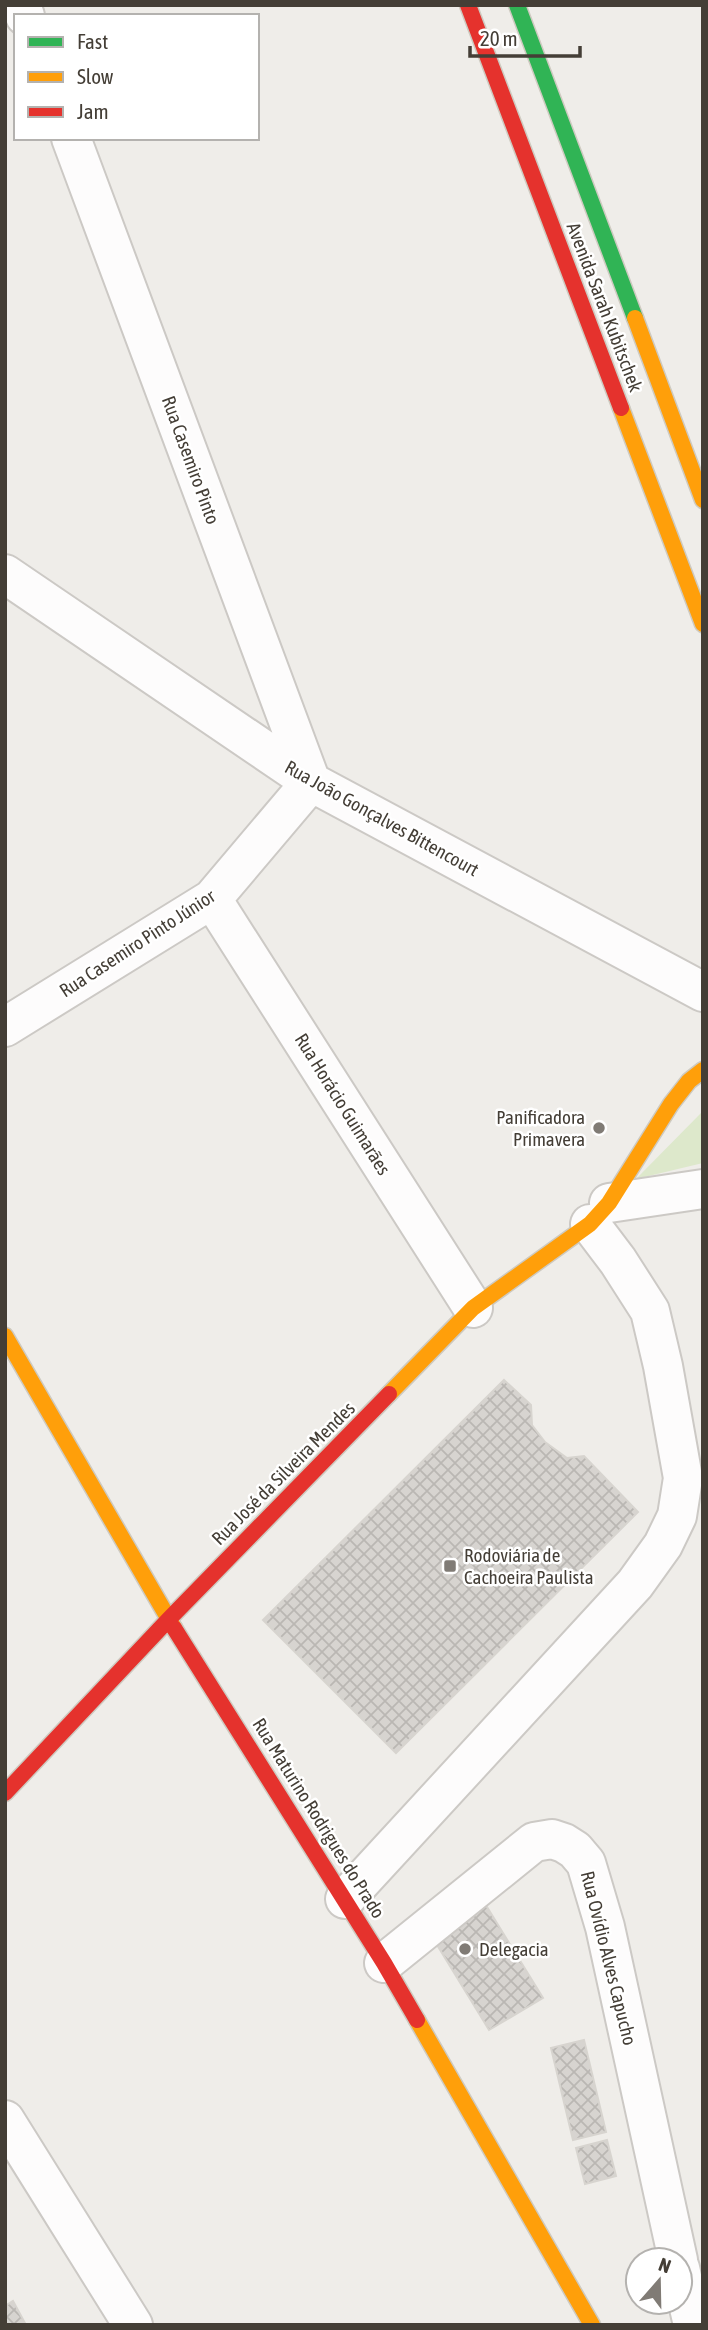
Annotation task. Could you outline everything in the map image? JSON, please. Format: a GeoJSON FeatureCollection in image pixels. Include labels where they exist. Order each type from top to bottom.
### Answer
{"type":"FeatureCollection","features":[{"type":"Feature","properties":{"kind":"street","name":"Avenida Sarah Kubitschek"},"geometry":{"type":"LineString","coordinates":[[467,5],[703,624]]}},
{"type":"Feature","properties":{"kind":"street","name":"Avenida Sarah Kubitschek"},"geometry":{"type":"LineString","coordinates":[[517,5],[703,500]]}},
{"type":"Feature","properties":{"kind":"street","name":"Rua Casemiro Pinto"},"geometry":{"type":"LineString","coordinates":[[72,140],[311,782]]}},
{"type":"Feature","properties":{"kind":"street","name":"Rua João Gonçalves Bittencourt"},"geometry":{"type":"LineString","coordinates":[[5,574],[311,782],[703,992]]}},
{"type":"Feature","properties":{"kind":"street","name":"Rua Casemiro Pinto Júnior"},"geometry":{"type":"LineString","coordinates":[[5,1027],[212,899],[311,782]]}},
{"type":"Feature","properties":{"kind":"street","name":"Rua Horácio Guimarães"},"geometry":{"type":"LineString","coordinates":[[212,899],[473,1308]]}},
{"type":"Feature","properties":{"kind":"street"},"geometry":{"type":"LineString","coordinates":[[600,1213],[671,1104],[689,1081],[703,1070]]}},
{"type":"Feature","properties":{"kind":"street"},"geometry":{"type":"LineString","coordinates":[[600,1213],[703,1189]]}},
{"type":"Feature","properties":{"kind":"street","name":"Rua José da Silveira Mendes"},"geometry":{"type":"LineString","coordinates":[[5,1793],[169,1619],[473,1308],[600,1213]]}},
{"type":"Feature","properties":{"kind":"street"},"geometry":{"type":"LineString","coordinates":[[345,1899],[635,1584],[663,1545],[677,1516],[684,1478],[650,1311],[618,1261],[600,1213]]}},
{"type":"Feature","properties":{"kind":"street","name":"Rua Maturino Rodrigues do Prado"},"geometry":{"type":"LineString","coordinates":[[5,1336],[169,1619],[384,1963],[592,2325]]}},
{"type":"Feature","properties":{"kind":"street","name":"Rua Ovídio Alves Capucho"},"geometry":{"type":"LineString","coordinates":[[384,1963],[534,1842],[552,1839],[575,1850],[586,1863],[604,1927],[675,2246]]}},
{"type":"Feature","properties":{"kind":"street"},"geometry":{"type":"LineString","coordinates":[[5,2120],[133,2325]]}},
{"type":"Feature","properties":{"kind":"green space"},"geometry":{"type":"Polygon","coordinates":[[[703,1111],[703,1163],[636,1179],[703,1111]]]}},
{"type":"Feature","properties":{"kind":"building","name":"Rodoviária de Cachoeira Paulista"},"geometry":{"type":"Polygon","coordinates":[[[504,1380],[531,1405],[532,1425],[545,1442],[567,1458],[584,1456],[638,1512],[396,1753],[263,1620],[504,1380]]]}},
{"type":"Feature","properties":{"kind":"building"},"geometry":{"type":"Polygon","coordinates":[[[484,1902],[543,1998],[489,2030],[431,1935],[484,1902]]]}},
{"type":"Feature","properties":{"kind":"building"},"geometry":{"type":"Polygon","coordinates":[[[584,2040],[606,2132],[573,2140],[551,2048],[584,2040]]]}},
{"type":"Feature","properties":{"kind":"building"},"geometry":{"type":"Polygon","coordinates":[[[607,2140],[616,2176],[585,2184],[576,2148],[607,2140]]]}},
{"type":"Feature","properties":{"kind":"building"},"geometry":{"type":"Polygon","coordinates":[[[13,2301],[26,2325],[5,2325],[5,2306],[13,2301]]]}},
{"type":"Feature","properties":{"kind":"traffic: fast"},"geometry":{"type":"LineString","coordinates":[[517,5],[635,318]]}},
{"type":"Feature","properties":{"kind":"traffic: slow"},"geometry":{"type":"LineString","coordinates":[[635,318],[703,500]]}},
{"type":"Feature","properties":{"kind":"traffic: slow"},"geometry":{"type":"LineString","coordinates":[[621,408],[703,624]]}},
{"type":"Feature","properties":{"kind":"traffic: slow"},"geometry":{"type":"LineString","coordinates":[[389,1394],[473,1308],[590,1224],[609,1203],[671,1104],[689,1081],[703,1070]]}},
{"type":"Feature","properties":{"kind":"traffic: slow"},"geometry":{"type":"LineString","coordinates":[[5,1336],[174,1628]]}},
{"type":"Feature","properties":{"kind":"traffic: slow"},"geometry":{"type":"LineString","coordinates":[[417,2020],[592,2325]]}},
{"type":"Feature","properties":{"kind":"traffic: jam"},"geometry":{"type":"LineString","coordinates":[[468,5],[621,408]]}},
{"type":"Feature","properties":{"kind":"traffic: jam"},"geometry":{"type":"LineString","coordinates":[[5,1793],[169,1619],[389,1394]]}},
{"type":"Feature","properties":{"kind":"traffic: jam"},"geometry":{"type":"LineString","coordinates":[[174,1628],[417,2020]]}},
{"type":"Feature","properties":{"kind":"place","name":"Panificadora Primavera"},"geometry":{"type":"Point","coordinates":[599,1128]}},
{"type":"Feature","properties":{"kind":"place","name":"Rodoviária de Cachoeira Paulista"},"geometry":{"type":"Point","coordinates":[450,1566]}},
{"type":"Feature","properties":{"kind":"place","name":"Delegacia"},"geometry":{"type":"Point","coordinates":[465,1949]}}]}
